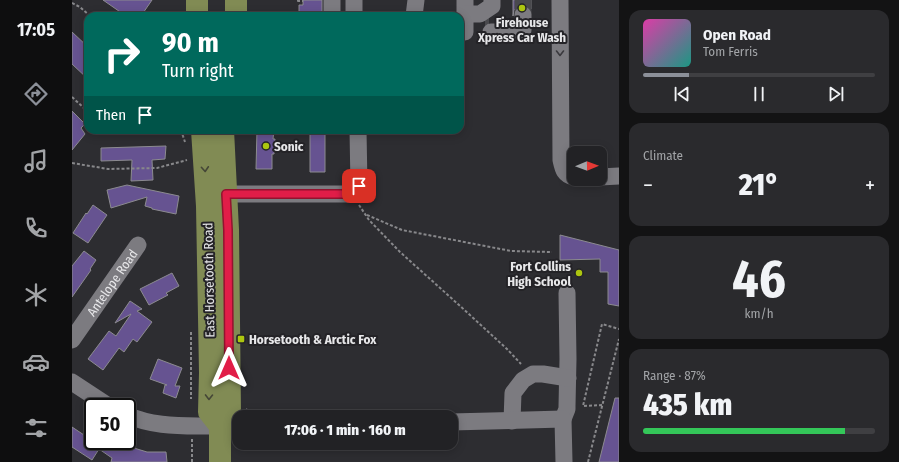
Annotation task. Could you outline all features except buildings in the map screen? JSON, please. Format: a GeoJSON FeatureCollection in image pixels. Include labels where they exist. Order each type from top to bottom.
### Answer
{"type":"FeatureCollection","features":[{"type":"Feature","properties":{"kind":"main road"},"geometry":{"type":"LineString","coordinates":[[197,0],[197,12]]}},
{"type":"Feature","properties":{"kind":"main road"},"geometry":{"type":"LineString","coordinates":[[222,0],[222,12]]}},
{"type":"Feature","properties":{"kind":"main road"},"geometry":{"type":"LineString","coordinates":[[236,0],[236,12]]}},
{"type":"Feature","properties":{"kind":"main road","name":"East Horsetooth Road"},"geometry":{"type":"LineString","coordinates":[[202,134],[207,206],[210,373],[209,412],[230,426]]}},
{"type":"Feature","properties":{"kind":"main road","name":"East Horsetooth Road"},"geometry":{"type":"LineString","coordinates":[[223,134],[228,230],[230,426]]}},
{"type":"Feature","properties":{"kind":"main road"},"geometry":{"type":"LineString","coordinates":[[220,462],[230,426]]}},
{"type":"Feature","properties":{"kind":"street"},"geometry":{"type":"LineString","coordinates":[[332,0],[332,12]]}},
{"type":"Feature","properties":{"kind":"street"},"geometry":{"type":"LineString","coordinates":[[354,0],[354,12]]}},
{"type":"Feature","properties":{"kind":"street"},"geometry":{"type":"LineString","coordinates":[[414,12],[416,0]]}},
{"type":"Feature","properties":{"kind":"street"},"geometry":{"type":"LineString","coordinates":[[560,0],[561,160],[564,172],[567,174]]}},
{"type":"Feature","properties":{"kind":"street"},"geometry":{"type":"LineString","coordinates":[[465,7],[480,14],[484,24]]}},
{"type":"Feature","properties":{"kind":"street"},"geometry":{"type":"LineString","coordinates":[[465,7],[484,24],[519,32],[523,30],[523,15]]}},
{"type":"Feature","properties":{"kind":"street"},"geometry":{"type":"LineString","coordinates":[[226,194],[350,194],[359,186],[358,134]]}},
{"type":"Feature","properties":{"kind":"street"},"geometry":{"type":"LineString","coordinates":[[607,177],[619,176]]}},
{"type":"Feature","properties":{"kind":"street","name":"Antelope Road"},"geometry":{"type":"LineString","coordinates":[[72,340],[138,245]]}},
{"type":"Feature","properties":{"kind":"street"},"geometry":{"type":"LineString","coordinates":[[564,462],[563,420],[567,409],[568,378],[567,293]]}},
{"type":"Feature","properties":{"kind":"street"},"geometry":{"type":"LineString","coordinates":[[512,420],[513,393],[523,380],[533,374],[568,378]]}},
{"type":"Feature","properties":{"kind":"street"},"geometry":{"type":"LineString","coordinates":[[72,382],[96,398]]}},
{"type":"Feature","properties":{"kind":"street"},"geometry":{"type":"LineString","coordinates":[[458,417],[512,420],[563,420]]}},
{"type":"Feature","properties":{"kind":"street"},"geometry":{"type":"LineString","coordinates":[[136,419],[167,425],[230,426]]}},
{"type":"Feature","properties":{"kind":"path"},"geometry":{"type":"LineString","coordinates":[[298,0],[302,1]]}},
{"type":"Feature","properties":{"kind":"path"},"geometry":{"type":"LineString","coordinates":[[72,3],[86,12]]}},
{"type":"Feature","properties":{"kind":"path"},"geometry":{"type":"LineString","coordinates":[[72,97],[84,108]]}},
{"type":"Feature","properties":{"kind":"path"},"geometry":{"type":"LineString","coordinates":[[183,134],[185,145]]}},
{"type":"Feature","properties":{"kind":"path"},"geometry":{"type":"LineString","coordinates":[[72,163],[108,169],[157,168],[188,160]]}},
{"type":"Feature","properties":{"kind":"path"},"geometry":{"type":"LineString","coordinates":[[359,204],[369,220],[400,252],[525,368]]}},
{"type":"Feature","properties":{"kind":"path"},"geometry":{"type":"LineString","coordinates":[[366,214],[402,230],[510,250],[552,252]]}},
{"type":"Feature","properties":{"kind":"path"},"geometry":{"type":"LineString","coordinates":[[602,405],[583,406],[602,324],[619,329]]}},
{"type":"Feature","properties":{"kind":"path"},"geometry":{"type":"LineString","coordinates":[[588,462],[619,339]]}},
{"type":"Feature","properties":{"kind":"path"},"geometry":{"type":"LineString","coordinates":[[192,438],[192,462]]}},
{"type":"Feature","properties":{"kind":"tunnel"},"geometry":{"type":"LineString","coordinates":[[523,0],[523,15]]}},
{"type":"Feature","properties":{"kind":"place","name":"Firehouse Xpress Car Wash"},"geometry":{"type":"Point","coordinates":[522,8]}},
{"type":"Feature","properties":{"kind":"place","name":"Sonic"},"geometry":{"type":"Point","coordinates":[266,146]}},
{"type":"Feature","properties":{"kind":"place","name":"Fort Collins High School"},"geometry":{"type":"Point","coordinates":[579,273]}},
{"type":"Feature","properties":{"kind":"place","name":"Horsetooth & Arctic Fox"},"geometry":{"type":"Point","coordinates":[241,339]}},
{"type":"Feature","properties":{"kind":"route"},"geometry":{"type":"LineString","coordinates":[[229,368],[228,230],[226,194],[350,194],[359,186]]}}]}
